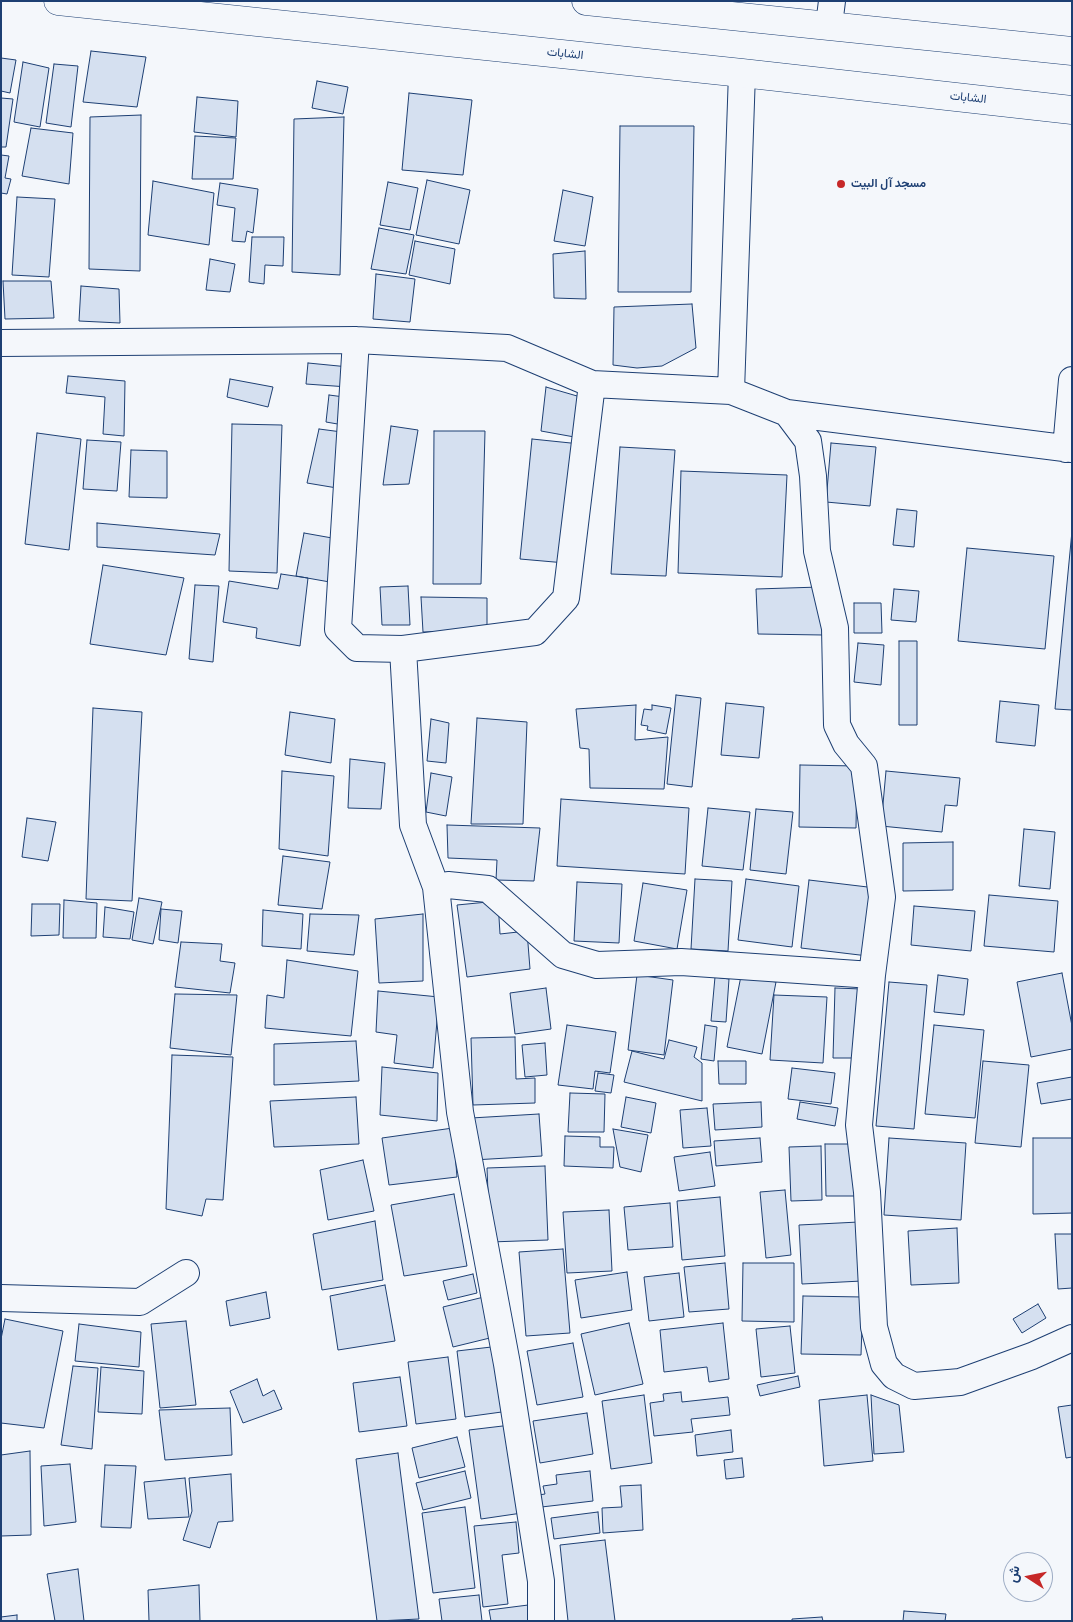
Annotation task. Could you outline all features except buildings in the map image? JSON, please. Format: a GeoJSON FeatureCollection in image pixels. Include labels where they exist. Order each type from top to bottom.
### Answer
{"type":"FeatureCollection","features":[{"type":"Feature","properties":{"kind":"main road","name":"الشابات"},"geometry":{"type":"LineString","coordinates":[[58,1],[742,73],[1072,110]]}},
{"type":"Feature","properties":{"kind":"main road"},"geometry":{"type":"LineString","coordinates":[[586,1],[830,13],[1072,51]]}},
{"type":"Feature","properties":{"kind":"street"},"geometry":{"type":"LineString","coordinates":[[731,391],[742,73]]}},
{"type":"Feature","properties":{"kind":"street"},"geometry":{"type":"LineString","coordinates":[[356,340],[338,629],[357,648],[403,649],[535,632],[566,598],[592,384]]}},
{"type":"Feature","properties":{"kind":"street"},"geometry":{"type":"LineString","coordinates":[[1,343],[356,340],[507,348],[592,384],[731,391],[787,413],[1069,449],[1072,380]]}},
{"type":"Feature","properties":{"kind":"street"},"geometry":{"type":"LineString","coordinates":[[787,413],[808,441],[813,476],[817,550],[835,628],[837,725],[846,744],[864,766],[882,897],[872,975],[859,1125],[867,1192],[874,1327],[884,1364],[894,1376],[914,1386],[960,1382],[1032,1356],[1072,1338]]}},
{"type":"Feature","properties":{"kind":"street"},"geometry":{"type":"LineString","coordinates":[[403,649],[413,826],[436,887],[460,1112],[507,1364],[540,1581],[541,1621]]}},
{"type":"Feature","properties":{"kind":"street"},"geometry":{"type":"LineString","coordinates":[[436,887],[488,889],[563,955],[597,965],[681,962],[872,975]]}},
{"type":"Feature","properties":{"kind":"street"},"geometry":{"type":"LineString","coordinates":[[1,1298],[140,1302],[186,1273]]}},
{"type":"Feature","properties":{"kind":"place","name":"مسجد آل البيت"},"geometry":{"type":"Point","coordinates":[841,184]}}]}
